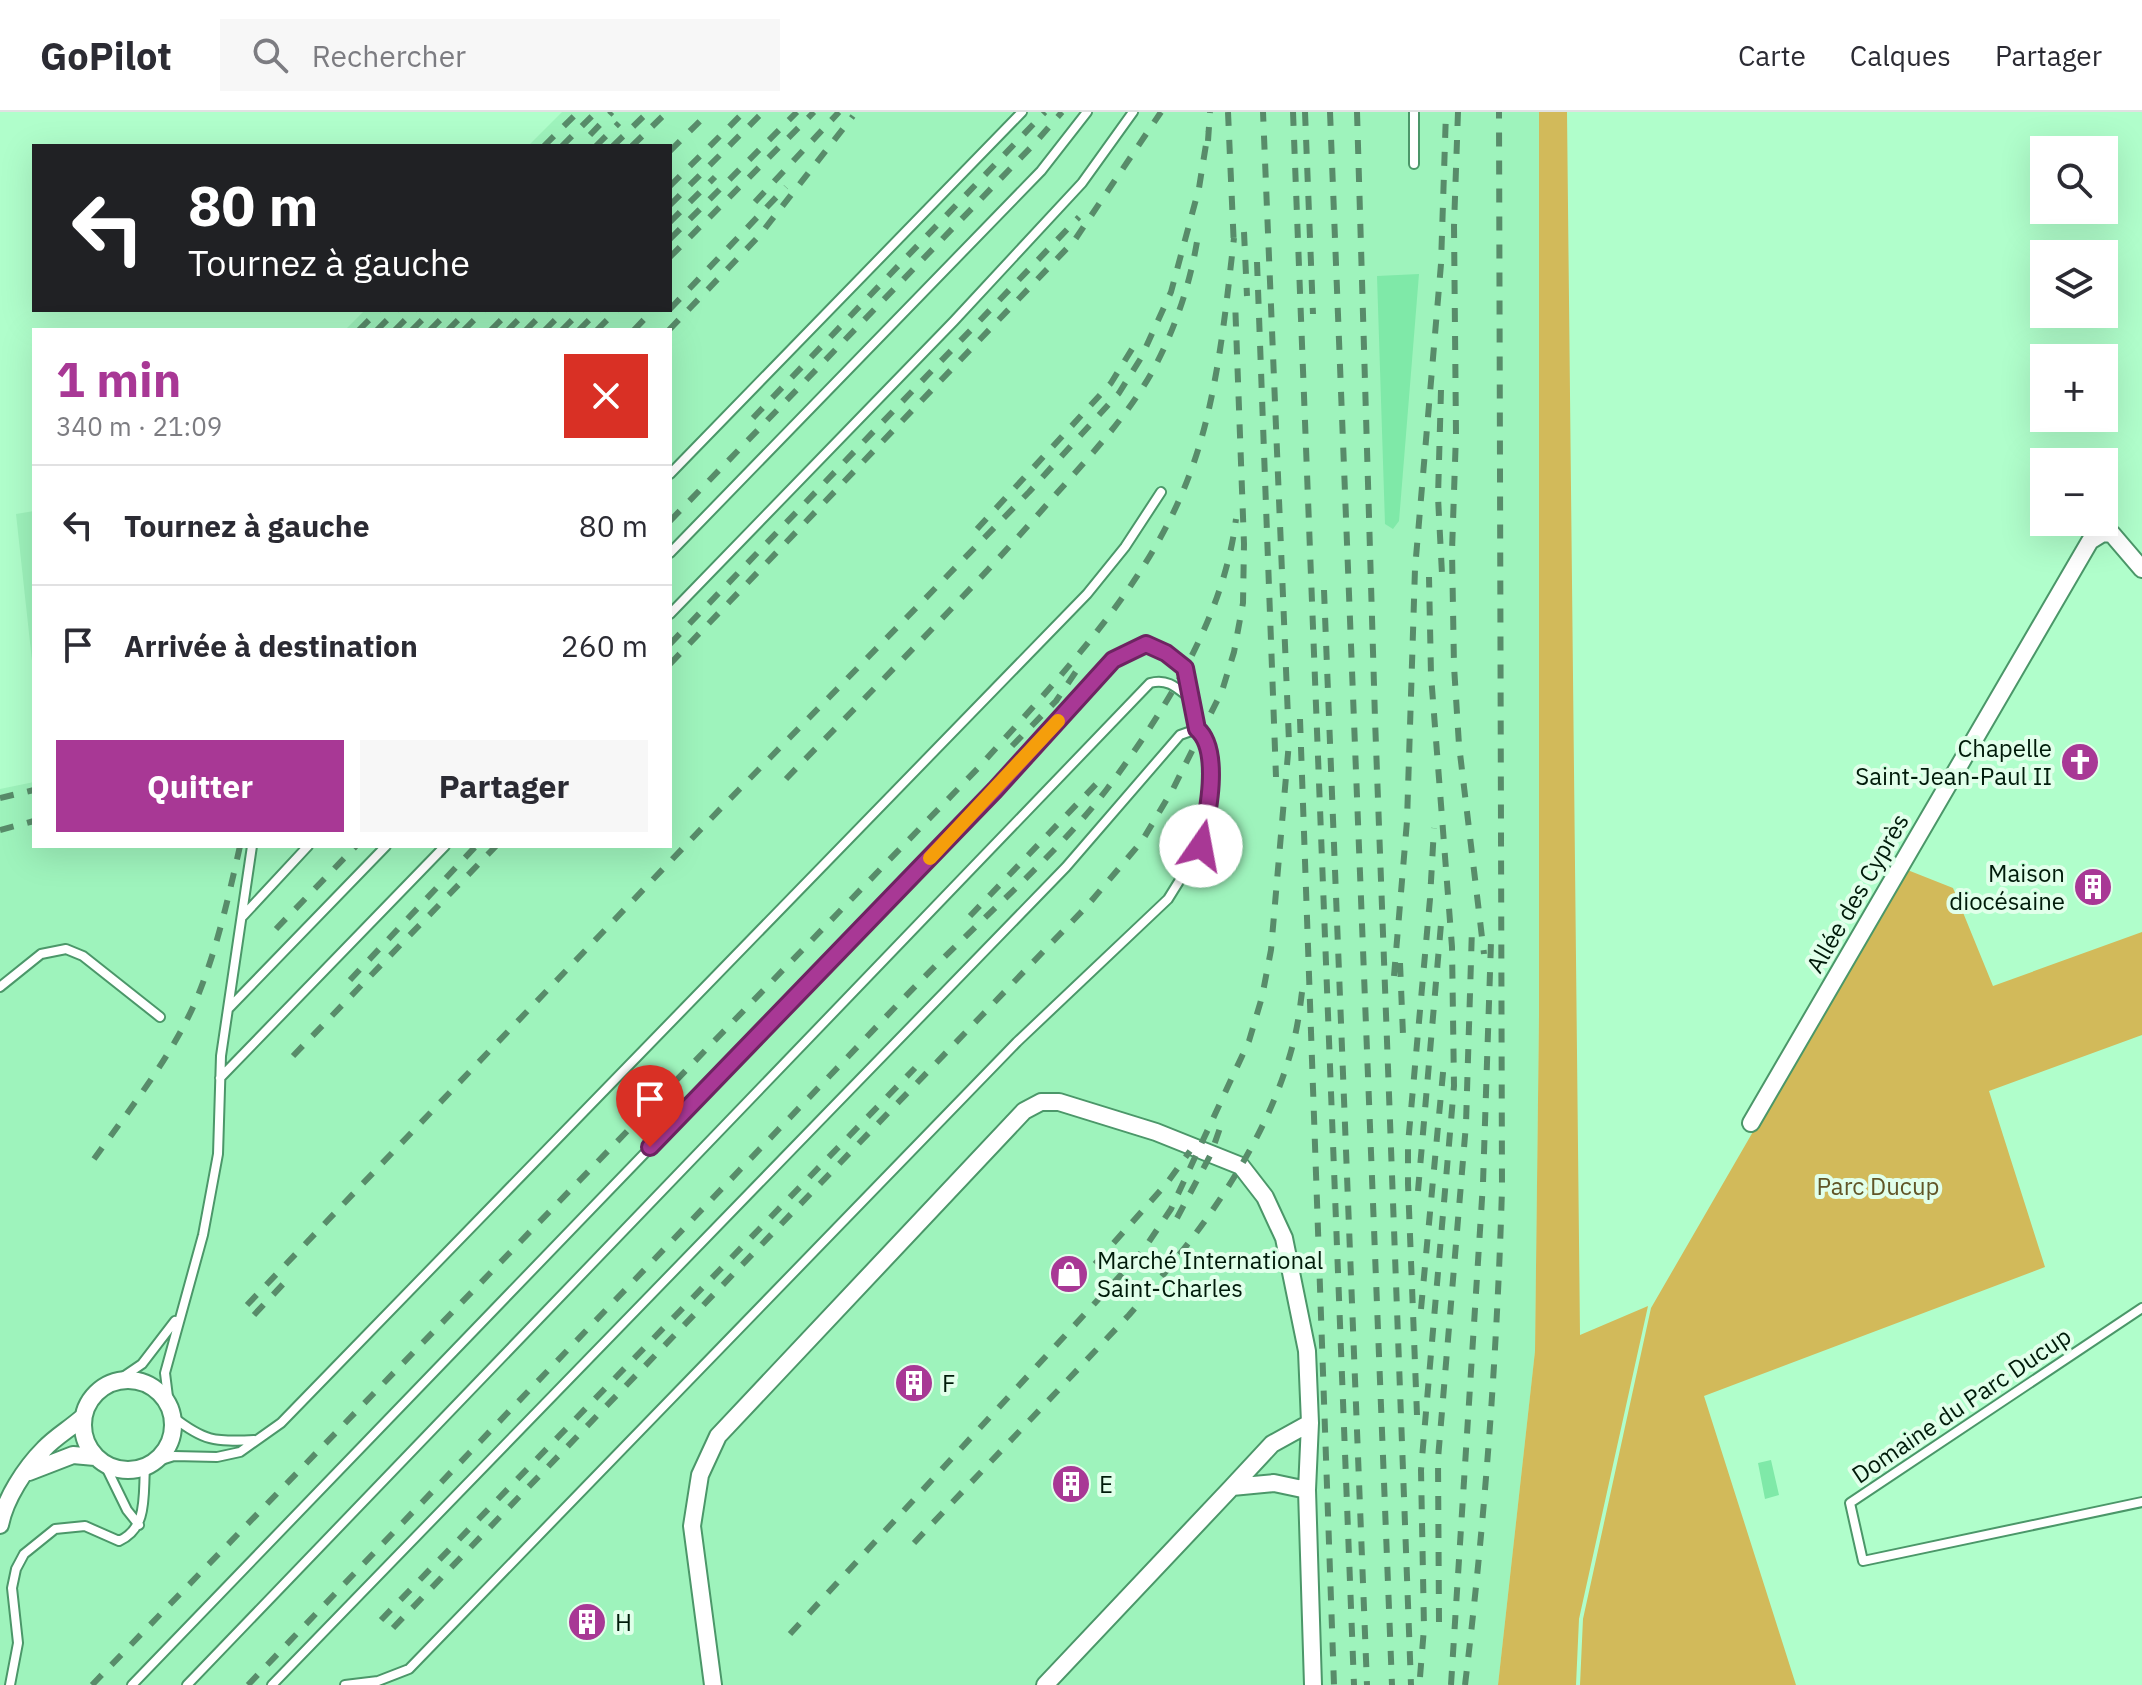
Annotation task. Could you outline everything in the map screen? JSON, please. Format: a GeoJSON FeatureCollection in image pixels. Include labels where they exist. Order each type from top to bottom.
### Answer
{"type":"FeatureCollection","features":[{"type":"Feature","properties":{"kind":"street","name":"Allée des Cyprès"},"geometry":{"type":"LineString","coordinates":[[1751,1123],[2090,541],[2103,533],[2112,534],[2142,569]]}},
{"type":"Feature","properties":{"kind":"street"},"geometry":{"type":"LineString","coordinates":[[713,1685],[692,1526],[700,1475],[718,1436],[1024,1111],[1041,1102],[1059,1102],[1156,1132],[1241,1166],[1265,1197],[1284,1238],[1307,1351],[1310,1423],[1307,1490],[1313,1685]]}},
{"type":"Feature","properties":{"kind":"street"},"geometry":{"type":"LineString","coordinates":[[0,1525],[24,1474],[44,1448],[83,1417],[95,1394],[117,1381],[132,1380],[147,1384],[160,1393],[171,1411],[170,1442],[150,1465],[118,1470],[100,1461],[73,1455],[24,1474]]}},
{"type":"Feature","properties":{"kind":"street"},"geometry":{"type":"LineString","coordinates":[[83,1417],[87,1446],[100,1461]]}},
{"type":"Feature","properties":{"kind":"street"},"geometry":{"type":"LineString","coordinates":[[1045,1685],[1272,1444],[1310,1423]]}},
{"type":"Feature","properties":{"kind":"street"},"geometry":{"type":"LineString","coordinates":[[1232,1487],[1274,1483],[1307,1490]]}},
{"type":"Feature","properties":{"kind":"lane"},"geometry":{"type":"LineString","coordinates":[[672,472],[1022,112]]}},
{"type":"Feature","properties":{"kind":"lane"},"geometry":{"type":"LineString","coordinates":[[672,551],[1041,171],[1087,112]]}},
{"type":"Feature","properties":{"kind":"lane"},"geometry":{"type":"LineString","coordinates":[[672,612],[1050,218],[1082,183],[1133,112]]}},
{"type":"Feature","properties":{"kind":"lane"},"geometry":{"type":"LineString","coordinates":[[1414,112],[1414,164]]}},
{"type":"Feature","properties":{"kind":"lane"},"geometry":{"type":"LineString","coordinates":[[10,1685],[18,1643],[12,1588],[16,1569],[24,1554],[55,1529],[85,1526],[119,1541],[133,1535],[139,1525],[150,1465],[174,1456],[217,1457],[240,1452],[281,1423],[1087,594],[1125,547],[1161,492]]}},
{"type":"Feature","properties":{"kind":"lane"},"geometry":{"type":"LineString","coordinates":[[132,1685],[985,801],[1113,660],[1146,644],[1166,653],[1185,668],[1197,729],[1202,734],[1210,762],[1210,800],[1201,846],[1168,899],[1017,1042],[409,1669],[378,1681],[345,1685]]}},
{"type":"Feature","properties":{"kind":"lane"},"geometry":{"type":"LineString","coordinates":[[187,1685],[1150,683],[1161,680],[1174,685],[1191,700]]}},
{"type":"Feature","properties":{"kind":"lane"},"geometry":{"type":"LineString","coordinates":[[272,1685],[1066,867],[1180,735],[1197,729]]}},
{"type":"Feature","properties":{"kind":"lane"},"geometry":{"type":"LineString","coordinates":[[252,848],[220,1078],[218,1154],[203,1235],[165,1373],[171,1411],[197,1436],[218,1441],[255,1440]]}},
{"type":"Feature","properties":{"kind":"lane"},"geometry":{"type":"LineString","coordinates":[[243,916],[306,848]]}},
{"type":"Feature","properties":{"kind":"lane"},"geometry":{"type":"LineString","coordinates":[[228,1009],[384,848]]}},
{"type":"Feature","properties":{"kind":"lane"},"geometry":{"type":"LineString","coordinates":[[220,1078],[443,848]]}},
{"type":"Feature","properties":{"kind":"lane"},"geometry":{"type":"LineString","coordinates":[[0,987],[41,954],[66,949],[83,956],[160,1017]]}},
{"type":"Feature","properties":{"kind":"lane","name":"Domaine du Parc Ducup"},"geometry":{"type":"LineString","coordinates":[[2142,1308],[1850,1503],[1863,1561],[2142,1502]]}},
{"type":"Feature","properties":{"kind":"lane"},"geometry":{"type":"LineString","coordinates":[[117,1381],[142,1364],[180,1314]]}},
{"type":"Feature","properties":{"kind":"lane"},"geometry":{"type":"LineString","coordinates":[[100,1461],[127,1510],[139,1525]]}},
{"type":"Feature","properties":{"kind":"shaded area"},"geometry":{"type":"Polygon","coordinates":[[[562,112],[1539,112],[1539,1016],[1535,1351],[1498,1685],[0,1685],[0,789],[32,782],[32,848],[672,848],[672,328],[347,328],[363,312],[672,312],[672,144],[530,144],[562,112]]]}},
{"type":"Feature","properties":{"kind":"shaded area"},"geometry":{"type":"Polygon","coordinates":[[[1419,274],[1399,521],[1393,529],[1385,524],[1377,276],[1419,274]]]}},
{"type":"Feature","properties":{"kind":"shaded area"},"geometry":{"type":"Polygon","coordinates":[[[32,511],[32,661],[16,514],[32,511]]]}},
{"type":"Feature","properties":{"kind":"shaded area"},"geometry":{"type":"Polygon","coordinates":[[[1771,1460],[1779,1495],[1765,1499],[1758,1463],[1771,1460]]]}},
{"type":"Feature","properties":{"kind":"green space"},"geometry":{"type":"Polygon","coordinates":[[[1539,112],[1567,112],[1580,1335],[1648,1306],[1579,1619],[1576,1685],[1498,1685],[1535,1351],[1539,1016],[1539,112]]]}},
{"type":"Feature","properties":{"kind":"green space","name":"Parc Ducup"},"geometry":{"type":"Polygon","coordinates":[[[1905,869],[1953,888],[1993,986],[2142,932],[2142,1035],[1989,1091],[2045,1267],[1704,1396],[1796,1685],[1580,1685],[1583,1619],[1651,1308],[1905,869]]]}},
{"type":"Feature","properties":{"kind":"railway"},"geometry":{"type":"LineString","coordinates":[[546,144],[578,112]]}},
{"type":"Feature","properties":{"kind":"railway"},"geometry":{"type":"LineString","coordinates":[[564,144],[596,112]]}},
{"type":"Feature","properties":{"kind":"railway"},"geometry":{"type":"LineString","coordinates":[[590,135],[612,112]]}},
{"type":"Feature","properties":{"kind":"railway"},"geometry":{"type":"LineString","coordinates":[[615,144],[648,112]]}},
{"type":"Feature","properties":{"kind":"railway"},"geometry":{"type":"LineString","coordinates":[[634,144],[667,112]]}},
{"type":"Feature","properties":{"kind":"railway"},"geometry":{"type":"LineString","coordinates":[[672,149],[709,112]]}},
{"type":"Feature","properties":{"kind":"railway"},"geometry":{"type":"LineString","coordinates":[[672,184],[744,112]]}},
{"type":"Feature","properties":{"kind":"railway"},"geometry":{"type":"LineString","coordinates":[[672,203],[763,112]]}},
{"type":"Feature","properties":{"kind":"railway"},"geometry":{"type":"LineString","coordinates":[[672,237],[797,112]]}},
{"type":"Feature","properties":{"kind":"railway"},"geometry":{"type":"LineString","coordinates":[[672,255],[814,112]]}},
{"type":"Feature","properties":{"kind":"railway"},"geometry":{"type":"LineString","coordinates":[[755,202],[839,112]]}},
{"type":"Feature","properties":{"kind":"railway"},"geometry":{"type":"LineString","coordinates":[[753,418],[1045,112]]}},
{"type":"Feature","properties":{"kind":"railway"},"geometry":{"type":"LineString","coordinates":[[672,519],[1062,112]]}},
{"type":"Feature","properties":{"kind":"railway"},"geometry":{"type":"LineString","coordinates":[[672,662],[1074,241],[1161,112]]}},
{"type":"Feature","properties":{"kind":"railway"},"geometry":{"type":"LineString","coordinates":[[1208,141],[1210,112]]}},
{"type":"Feature","properties":{"kind":"railway"},"geometry":{"type":"LineString","coordinates":[[1228,112],[1234,248]]}},
{"type":"Feature","properties":{"kind":"railway"},"geometry":{"type":"LineString","coordinates":[[790,1634],[1142,1252],[1171,1209],[1249,1041],[1271,950],[1289,742],[1263,112]]}},
{"type":"Feature","properties":{"kind":"railway"},"geometry":{"type":"LineString","coordinates":[[1293,112],[1354,1685]]}},
{"type":"Feature","properties":{"kind":"railway"},"geometry":{"type":"LineString","coordinates":[[1305,112],[1313,314]]}},
{"type":"Feature","properties":{"kind":"railway"},"geometry":{"type":"LineString","coordinates":[[1330,112],[1392,1685]]}},
{"type":"Feature","properties":{"kind":"railway"},"geometry":{"type":"LineString","coordinates":[[1357,112],[1375,719],[1411,1685]]}},
{"type":"Feature","properties":{"kind":"railway"},"geometry":{"type":"LineString","coordinates":[[1394,976],[1407,821],[1415,569],[1441,264],[1446,112]]}},
{"type":"Feature","properties":{"kind":"railway"},"geometry":{"type":"LineString","coordinates":[[1458,112],[1454,226],[1454,666],[1459,745],[1484,954]]}},
{"type":"Feature","properties":{"kind":"railway"},"geometry":{"type":"LineString","coordinates":[[1465,1685],[1489,1437],[1502,1189],[1499,112]]}},
{"type":"Feature","properties":{"kind":"railway"},"geometry":{"type":"LineString","coordinates":[[671,328],[759,236],[853,116]]}},
{"type":"Feature","properties":{"kind":"railway"},"geometry":{"type":"LineString","coordinates":[[598,144],[619,123]]}},
{"type":"Feature","properties":{"kind":"railway"},"geometry":{"type":"LineString","coordinates":[[247,1305],[724,805],[1029,492],[1119,393],[1141,358],[1171,292],[1199,188],[1208,132]]}},
{"type":"Feature","properties":{"kind":"railway"},"geometry":{"type":"LineString","coordinates":[[672,220],[715,177]]}},
{"type":"Feature","properties":{"kind":"railway"},"geometry":{"type":"LineString","coordinates":[[672,307],[786,187]]}},
{"type":"Feature","properties":{"kind":"railway"},"geometry":{"type":"LineString","coordinates":[[672,642],[1079,217]]}},
{"type":"Feature","properties":{"kind":"railway"},"geometry":{"type":"LineString","coordinates":[[786,779],[986,572],[1130,407],[1152,372],[1176,321],[1199,229]]}},
{"type":"Feature","properties":{"kind":"railway"},"geometry":{"type":"LineString","coordinates":[[1244,232],[1247,296]]}},
{"type":"Feature","properties":{"kind":"railway"},"geometry":{"type":"LineString","coordinates":[[92,1685],[981,765],[1098,630],[1150,556],[1171,517],[1199,448],[1213,389],[1234,238]]}},
{"type":"Feature","properties":{"kind":"railway"},"geometry":{"type":"LineString","coordinates":[[1257,262],[1276,777]]}},
{"type":"Feature","properties":{"kind":"railway"},"geometry":{"type":"LineString","coordinates":[[393,1628],[1087,906],[1142,841],[1173,789],[1222,691],[1234,652],[1243,603],[1244,544],[1235,300]]}},
{"type":"Feature","properties":{"kind":"railway"},"geometry":{"type":"LineString","coordinates":[[361,328],[377,312]]}},
{"type":"Feature","properties":{"kind":"railway"},"geometry":{"type":"LineString","coordinates":[[379,328],[395,312]]}},
{"type":"Feature","properties":{"kind":"railway"},"geometry":{"type":"LineString","coordinates":[[397,328],[413,312]]}},
{"type":"Feature","properties":{"kind":"railway"},"geometry":{"type":"LineString","coordinates":[[414,328],[430,312]]}},
{"type":"Feature","properties":{"kind":"railway"},"geometry":{"type":"LineString","coordinates":[[432,328],[448,312]]}},
{"type":"Feature","properties":{"kind":"railway"},"geometry":{"type":"LineString","coordinates":[[450,328],[466,312]]}},
{"type":"Feature","properties":{"kind":"railway"},"geometry":{"type":"LineString","coordinates":[[466,328],[482,312]]}},
{"type":"Feature","properties":{"kind":"railway"},"geometry":{"type":"LineString","coordinates":[[493,328],[509,312]]}},
{"type":"Feature","properties":{"kind":"railway"},"geometry":{"type":"LineString","coordinates":[[510,328],[526,312]]}},
{"type":"Feature","properties":{"kind":"railway"},"geometry":{"type":"LineString","coordinates":[[528,328],[544,312]]}},
{"type":"Feature","properties":{"kind":"railway"},"geometry":{"type":"LineString","coordinates":[[547,328],[563,312]]}},
{"type":"Feature","properties":{"kind":"railway"},"geometry":{"type":"LineString","coordinates":[[564,328],[580,312]]}},
{"type":"Feature","properties":{"kind":"railway"},"geometry":{"type":"LineString","coordinates":[[581,328],[597,312]]}},
{"type":"Feature","properties":{"kind":"railway"},"geometry":{"type":"LineString","coordinates":[[599,328],[615,312]]}},
{"type":"Feature","properties":{"kind":"railway"},"geometry":{"type":"LineString","coordinates":[[636,328],[651,312]]}},
{"type":"Feature","properties":{"kind":"railway"},"geometry":{"type":"LineString","coordinates":[[977,529],[1111,383],[1137,341]]}},
{"type":"Feature","properties":{"kind":"railway"},"geometry":{"type":"LineString","coordinates":[[1441,390],[1438,497],[1442,574]]}},
{"type":"Feature","properties":{"kind":"railway"},"geometry":{"type":"LineString","coordinates":[[248,1685],[902,1000],[1037,867],[1090,810],[1150,728],[1189,662],[1219,592],[1236,519]]}},
{"type":"Feature","properties":{"kind":"railway"},"geometry":{"type":"LineString","coordinates":[[1420,1677],[1424,1628],[1421,1470],[1454,1086],[1452,947],[1431,675],[1429,577]]}},
{"type":"Feature","properties":{"kind":"railway"},"geometry":{"type":"LineString","coordinates":[[1324,590],[1367,1685]]}},
{"type":"Feature","properties":{"kind":"railway"},"geometry":{"type":"LineString","coordinates":[[1012,746],[1056,701],[1077,670]]}},
{"type":"Feature","properties":{"kind":"railway"},"geometry":{"type":"LineString","coordinates":[[1300,719],[1334,1685]]}},
{"type":"Feature","properties":{"kind":"railway"},"geometry":{"type":"LineString","coordinates":[[970,916],[1100,780]]}},
{"type":"Feature","properties":{"kind":"railway"},"geometry":{"type":"LineString","coordinates":[[0,798],[32,790]]}},
{"type":"Feature","properties":{"kind":"railway"},"geometry":{"type":"LineString","coordinates":[[0,830],[32,822]]}},
{"type":"Feature","properties":{"kind":"railway"},"geometry":{"type":"LineString","coordinates":[[1417,1415],[1408,1144],[1434,828]]}},
{"type":"Feature","properties":{"kind":"railway"},"geometry":{"type":"LineString","coordinates":[[94,1159],[161,1065],[194,1005],[215,946],[240,848]]}},
{"type":"Feature","properties":{"kind":"railway"},"geometry":{"type":"LineString","coordinates":[[276,929],[354,848]]}},
{"type":"Feature","properties":{"kind":"railway"},"geometry":{"type":"LineString","coordinates":[[350,980],[474,848]]}},
{"type":"Feature","properties":{"kind":"railway"},"geometry":{"type":"LineString","coordinates":[[293,1056],[494,848]]}},
{"type":"Feature","properties":{"kind":"railway"},"geometry":{"type":"LineString","coordinates":[[1418,1191],[1441,924]]}},
{"type":"Feature","properties":{"kind":"railway"},"geometry":{"type":"LineString","coordinates":[[1439,1622],[1438,1459],[1466,1124],[1472,928]]}},
{"type":"Feature","properties":{"kind":"railway"},"geometry":{"type":"LineString","coordinates":[[1451,1685],[1483,1183],[1491,942]]}},
{"type":"Feature","properties":{"kind":"railway"},"geometry":{"type":"LineString","coordinates":[[1400,963],[1403,1035]]}},
{"type":"Feature","properties":{"kind":"railway"},"geometry":{"type":"LineString","coordinates":[[914,1543],[1129,1315],[1205,1221],[1249,1152],[1267,1116],[1294,1040],[1302,992]]}},
{"type":"Feature","properties":{"kind":"railway"},"geometry":{"type":"LineString","coordinates":[[1421,1309],[1444,1062]]}},
{"type":"Feature","properties":{"kind":"railway"},"geometry":{"type":"LineString","coordinates":[[381,1620],[915,1068]]}},
{"type":"Feature","properties":{"kind":"railway"},"geometry":{"type":"LineString","coordinates":[[1177,1218],[1211,1154],[1220,1128]]}},
{"type":"Feature","properties":{"kind":"railway"},"geometry":{"type":"LineString","coordinates":[[1095,1264],[1167,1183],[1190,1151]]}},
{"type":"Feature","properties":{"kind":"railway"},"geometry":{"type":"LineString","coordinates":[[254,1315],[286,1281]]}},
{"type":"Feature","properties":{"kind":"slow traffic"},"geometry":{"type":"LineString","coordinates":[[930,858],[1058,721]]}},
{"type":"Feature","properties":{"kind":"place","name":"Chapelle Saint-Jean-Paul II"},"geometry":{"type":"Point","coordinates":[2080,762]}},
{"type":"Feature","properties":{"kind":"place","name":"Maison diocésaine"},"geometry":{"type":"Point","coordinates":[2093,887]}},
{"type":"Feature","properties":{"kind":"place","name":"Marché International Saint-Charles"},"geometry":{"type":"Point","coordinates":[1069,1274]}},
{"type":"Feature","properties":{"kind":"place","name":"F"},"geometry":{"type":"Point","coordinates":[914,1383]}},
{"type":"Feature","properties":{"kind":"place","name":"E"},"geometry":{"type":"Point","coordinates":[1071,1484]}},
{"type":"Feature","properties":{"kind":"place","name":"H"},"geometry":{"type":"Point","coordinates":[587,1622]}},
{"type":"Feature","properties":{"kind":"route"},"geometry":{"type":"LineString","coordinates":[[650,1147],[995,790],[1113,660],[1146,644],[1166,653],[1185,668],[1197,729],[1202,734],[1210,762],[1210,800],[1201,846]]}}]}
